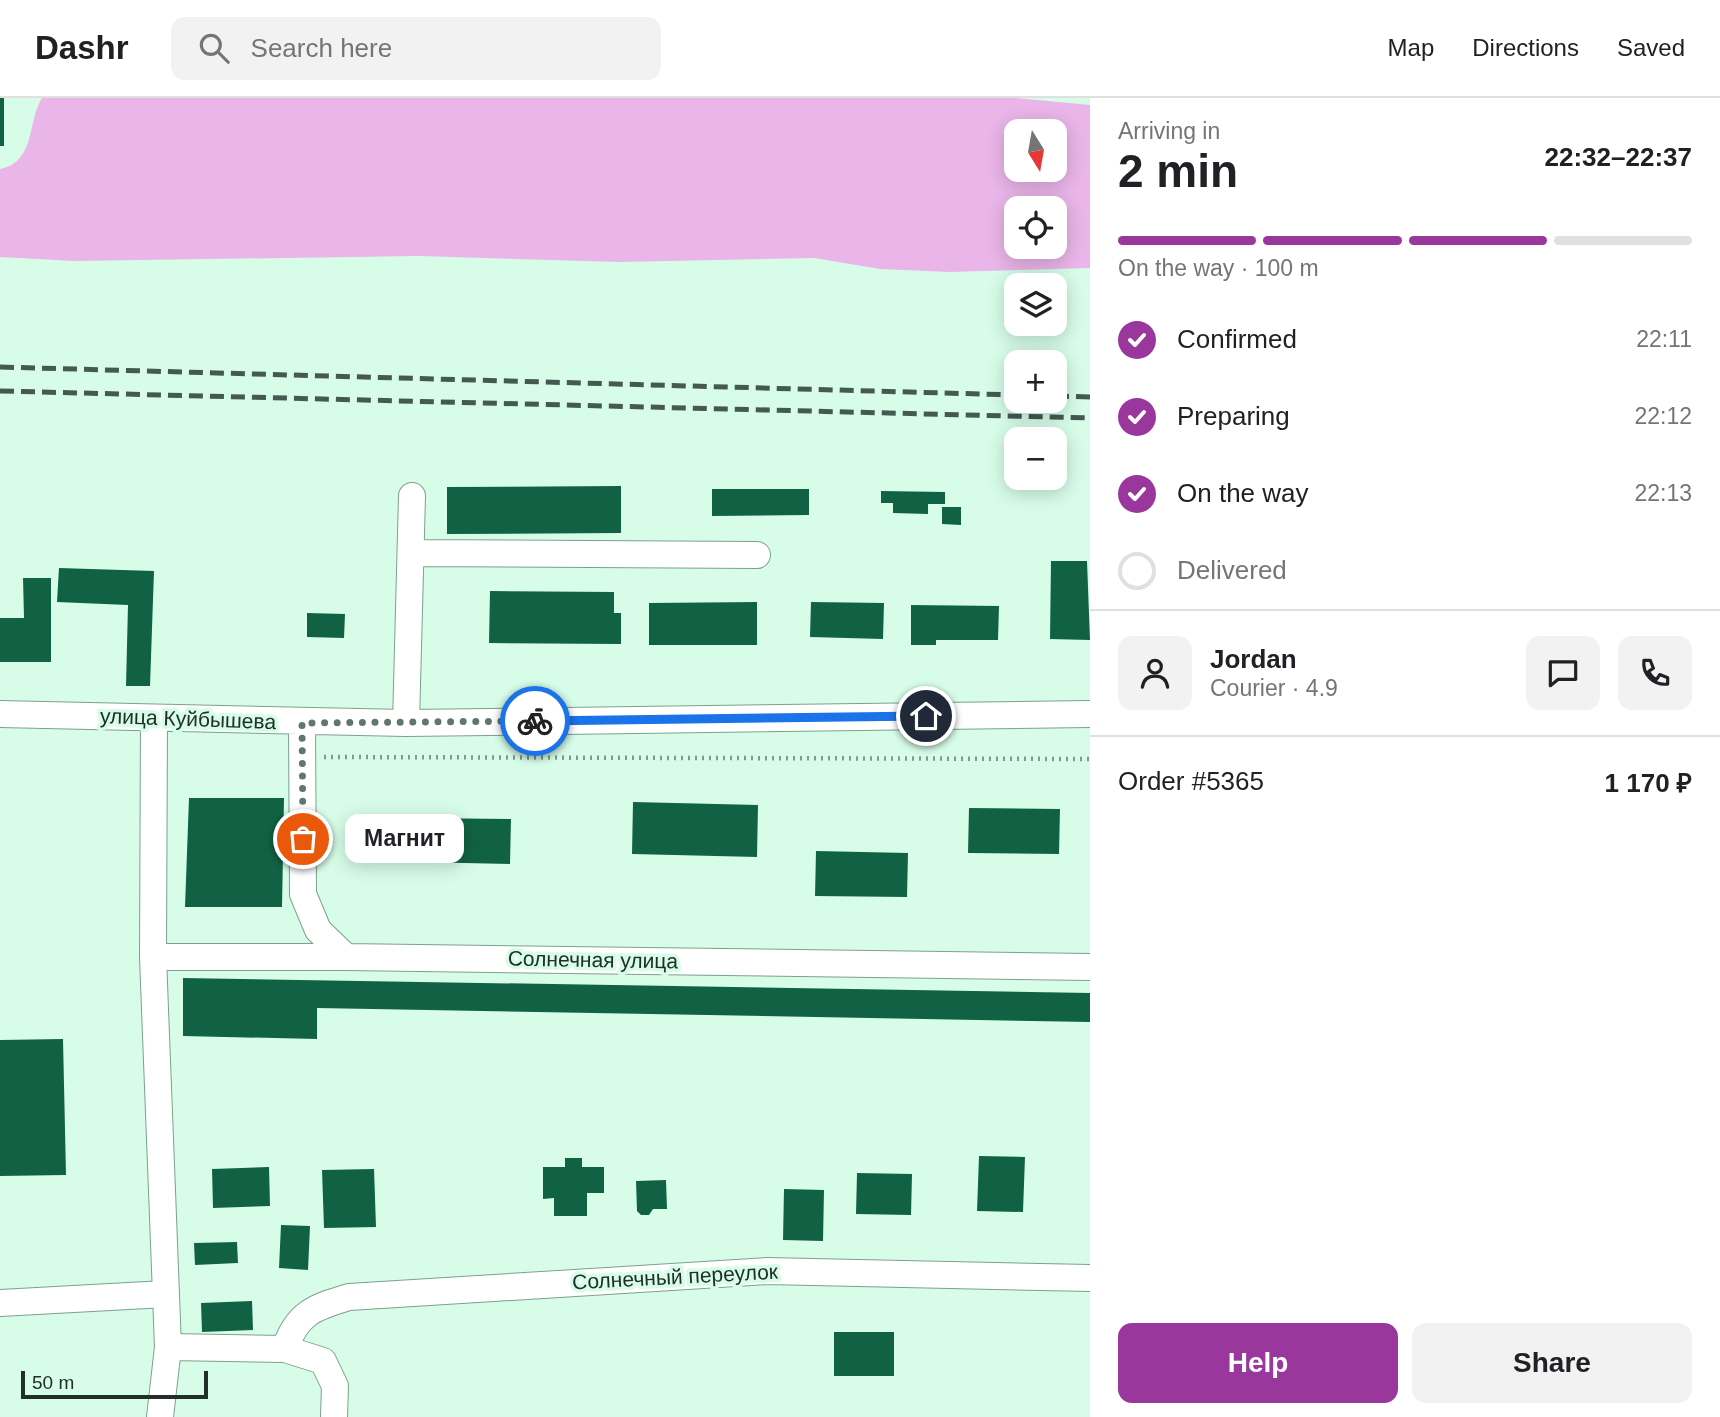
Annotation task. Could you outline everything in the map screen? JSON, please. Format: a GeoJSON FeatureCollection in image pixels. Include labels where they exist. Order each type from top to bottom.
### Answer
{"type":"FeatureCollection","features":[{"type":"Feature","properties":{"kind":"street"},"geometry":{"type":"LineString","coordinates":[[406,723],[412,496]]}},
{"type":"Feature","properties":{"kind":"street"},"geometry":{"type":"LineString","coordinates":[[411,553],[757,555]]}},
{"type":"Feature","properties":{"kind":"street","name":"улица Куйбышева"},"geometry":{"type":"LineString","coordinates":[[0,714],[302,723],[406,723],[1090,714]]}},
{"type":"Feature","properties":{"kind":"street"},"geometry":{"type":"LineString","coordinates":[[154,718],[153,957],[168,1347],[160,1417]]}},
{"type":"Feature","properties":{"kind":"street"},"geometry":{"type":"LineString","coordinates":[[302,723],[303,894],[318,930],[346,957]]}},
{"type":"Feature","properties":{"kind":"street","name":"Солнечная улица"},"geometry":{"type":"LineString","coordinates":[[153,957],[1090,967]]}},
{"type":"Feature","properties":{"kind":"street","name":"Солнечный переулок"},"geometry":{"type":"LineString","coordinates":[[285,1349],[291,1330],[312,1309],[349,1297],[767,1271],[1090,1278]]}},
{"type":"Feature","properties":{"kind":"street"},"geometry":{"type":"LineString","coordinates":[[0,1303],[165,1294]]}},
{"type":"Feature","properties":{"kind":"street"},"geometry":{"type":"LineString","coordinates":[[168,1347],[285,1349],[323,1361],[335,1386],[334,1417]]}},
{"type":"Feature","properties":{"kind":"path"},"geometry":{"type":"LineString","coordinates":[[302,757],[1090,759]]}},
{"type":"Feature","properties":{"kind":"shaded area"},"geometry":{"type":"Polygon","coordinates":[[[42,98],[1016,98],[1090,105],[1090,268],[950,272],[880,269],[814,258],[619,262],[417,256],[74,261],[0,257],[0,169],[12,165],[20,158],[29,140],[42,98]]]}},
{"type":"Feature","properties":{"kind":"building"},"geometry":{"type":"Polygon","coordinates":[[[0,98],[4,98],[4,146],[0,146],[0,98]]]}},
{"type":"Feature","properties":{"kind":"building"},"geometry":{"type":"Polygon","coordinates":[[[621,486],[621,533],[447,534],[447,487],[621,486]]]}},
{"type":"Feature","properties":{"kind":"building"},"geometry":{"type":"Polygon","coordinates":[[[712,489],[809,489],[809,515],[712,516],[712,489]]]}},
{"type":"Feature","properties":{"kind":"building"},"geometry":{"type":"Polygon","coordinates":[[[881,491],[945,492],[945,504],[928,504],[928,514],[893,513],[893,503],[881,503],[881,491]]]}},
{"type":"Feature","properties":{"kind":"building"},"geometry":{"type":"Polygon","coordinates":[[[942,507],[961,507],[961,525],[942,524],[942,507]]]}},
{"type":"Feature","properties":{"kind":"building"},"geometry":{"type":"Polygon","coordinates":[[[1051,561],[1087,561],[1090,640],[1050,639],[1051,561]]]}},
{"type":"Feature","properties":{"kind":"building"},"geometry":{"type":"Polygon","coordinates":[[[59,568],[154,571],[150,686],[126,686],[128,605],[57,602],[59,568]]]}},
{"type":"Feature","properties":{"kind":"building"},"geometry":{"type":"Polygon","coordinates":[[[23,578],[51,578],[51,662],[0,662],[0,618],[24,618],[23,578]]]}},
{"type":"Feature","properties":{"kind":"building"},"geometry":{"type":"Polygon","coordinates":[[[490,591],[614,592],[614,613],[621,613],[621,644],[489,643],[490,591]]]}},
{"type":"Feature","properties":{"kind":"building"},"geometry":{"type":"Polygon","coordinates":[[[757,602],[757,645],[649,645],[649,603],[757,602]]]}},
{"type":"Feature","properties":{"kind":"building"},"geometry":{"type":"Polygon","coordinates":[[[811,602],[884,603],[883,639],[810,637],[811,602]]]}},
{"type":"Feature","properties":{"kind":"building"},"geometry":{"type":"Polygon","coordinates":[[[911,605],[999,606],[998,640],[936,640],[936,645],[911,645],[911,605]]]}},
{"type":"Feature","properties":{"kind":"building"},"geometry":{"type":"Polygon","coordinates":[[[307,613],[345,614],[344,638],[307,637],[307,613]]]}},
{"type":"Feature","properties":{"kind":"building"},"geometry":{"type":"Polygon","coordinates":[[[189,798],[284,798],[282,907],[185,907],[189,798]]]}},
{"type":"Feature","properties":{"kind":"building"},"geometry":{"type":"Polygon","coordinates":[[[633,802],[758,805],[757,857],[632,854],[633,802]]]}},
{"type":"Feature","properties":{"kind":"building"},"geometry":{"type":"Polygon","coordinates":[[[969,808],[1060,809],[1059,854],[968,853],[969,808]]]}},
{"type":"Feature","properties":{"kind":"building"},"geometry":{"type":"Polygon","coordinates":[[[419,818],[511,819],[510,864],[418,862],[419,818]]]}},
{"type":"Feature","properties":{"kind":"building"},"geometry":{"type":"Polygon","coordinates":[[[816,851],[908,853],[907,897],[815,896],[816,851]]]}},
{"type":"Feature","properties":{"kind":"building"},"geometry":{"type":"Polygon","coordinates":[[[183,978],[1090,993],[1090,1022],[317,1008],[317,1039],[183,1036],[183,978]]]}},
{"type":"Feature","properties":{"kind":"building"},"geometry":{"type":"Polygon","coordinates":[[[63,1039],[66,1175],[0,1176],[0,1040],[63,1039]]]}},
{"type":"Feature","properties":{"kind":"building"},"geometry":{"type":"Polygon","coordinates":[[[979,1156],[1025,1157],[1023,1212],[977,1211],[979,1156]]]}},
{"type":"Feature","properties":{"kind":"building"},"geometry":{"type":"Polygon","coordinates":[[[565,1158],[582,1158],[582,1167],[604,1167],[604,1193],[587,1193],[587,1216],[554,1216],[554,1198],[543,1199],[543,1167],[565,1167],[565,1158]]]}},
{"type":"Feature","properties":{"kind":"building"},"geometry":{"type":"Polygon","coordinates":[[[269,1167],[270,1206],[213,1208],[212,1169],[269,1167]]]}},
{"type":"Feature","properties":{"kind":"building"},"geometry":{"type":"Polygon","coordinates":[[[374,1169],[376,1227],[324,1228],[322,1170],[374,1169]]]}},
{"type":"Feature","properties":{"kind":"building"},"geometry":{"type":"Polygon","coordinates":[[[857,1173],[912,1174],[911,1215],[856,1214],[857,1173]]]}},
{"type":"Feature","properties":{"kind":"building"},"geometry":{"type":"Polygon","coordinates":[[[666,1180],[667,1209],[653,1209],[649,1215],[641,1215],[637,1211],[636,1181],[666,1180]]]}},
{"type":"Feature","properties":{"kind":"building"},"geometry":{"type":"Polygon","coordinates":[[[784,1189],[824,1190],[823,1241],[783,1240],[784,1189]]]}},
{"type":"Feature","properties":{"kind":"building"},"geometry":{"type":"Polygon","coordinates":[[[281,1225],[310,1226],[308,1270],[279,1268],[281,1225]]]}},
{"type":"Feature","properties":{"kind":"building"},"geometry":{"type":"Polygon","coordinates":[[[237,1242],[238,1263],[195,1265],[194,1243],[237,1242]]]}},
{"type":"Feature","properties":{"kind":"building"},"geometry":{"type":"Polygon","coordinates":[[[252,1301],[253,1330],[202,1332],[201,1303],[252,1301]]]}},
{"type":"Feature","properties":{"kind":"building"},"geometry":{"type":"Polygon","coordinates":[[[834,1332],[894,1332],[894,1376],[834,1376],[834,1332]]]}},
{"type":"Feature","properties":{"kind":"railway"},"geometry":{"type":"LineString","coordinates":[[0,367],[1004,395]]}},
{"type":"Feature","properties":{"kind":"railway"},"geometry":{"type":"LineString","coordinates":[[0,391],[1090,418]]}},
{"type":"Feature","properties":{"kind":"railway"},"geometry":{"type":"LineString","coordinates":[[1067,396],[1090,397]]}},
{"type":"Feature","properties":{"kind":"way so far"},"geometry":{"type":"LineString","coordinates":[[303,839],[302,723],[535,721]]}},
{"type":"Feature","properties":{"kind":"place","name":"Магнит"},"geometry":{"type":"Point","coordinates":[303,839]}},
{"type":"Feature","properties":{"kind":"route"},"geometry":{"type":"LineString","coordinates":[[535,721],[926,716]]}}]}
